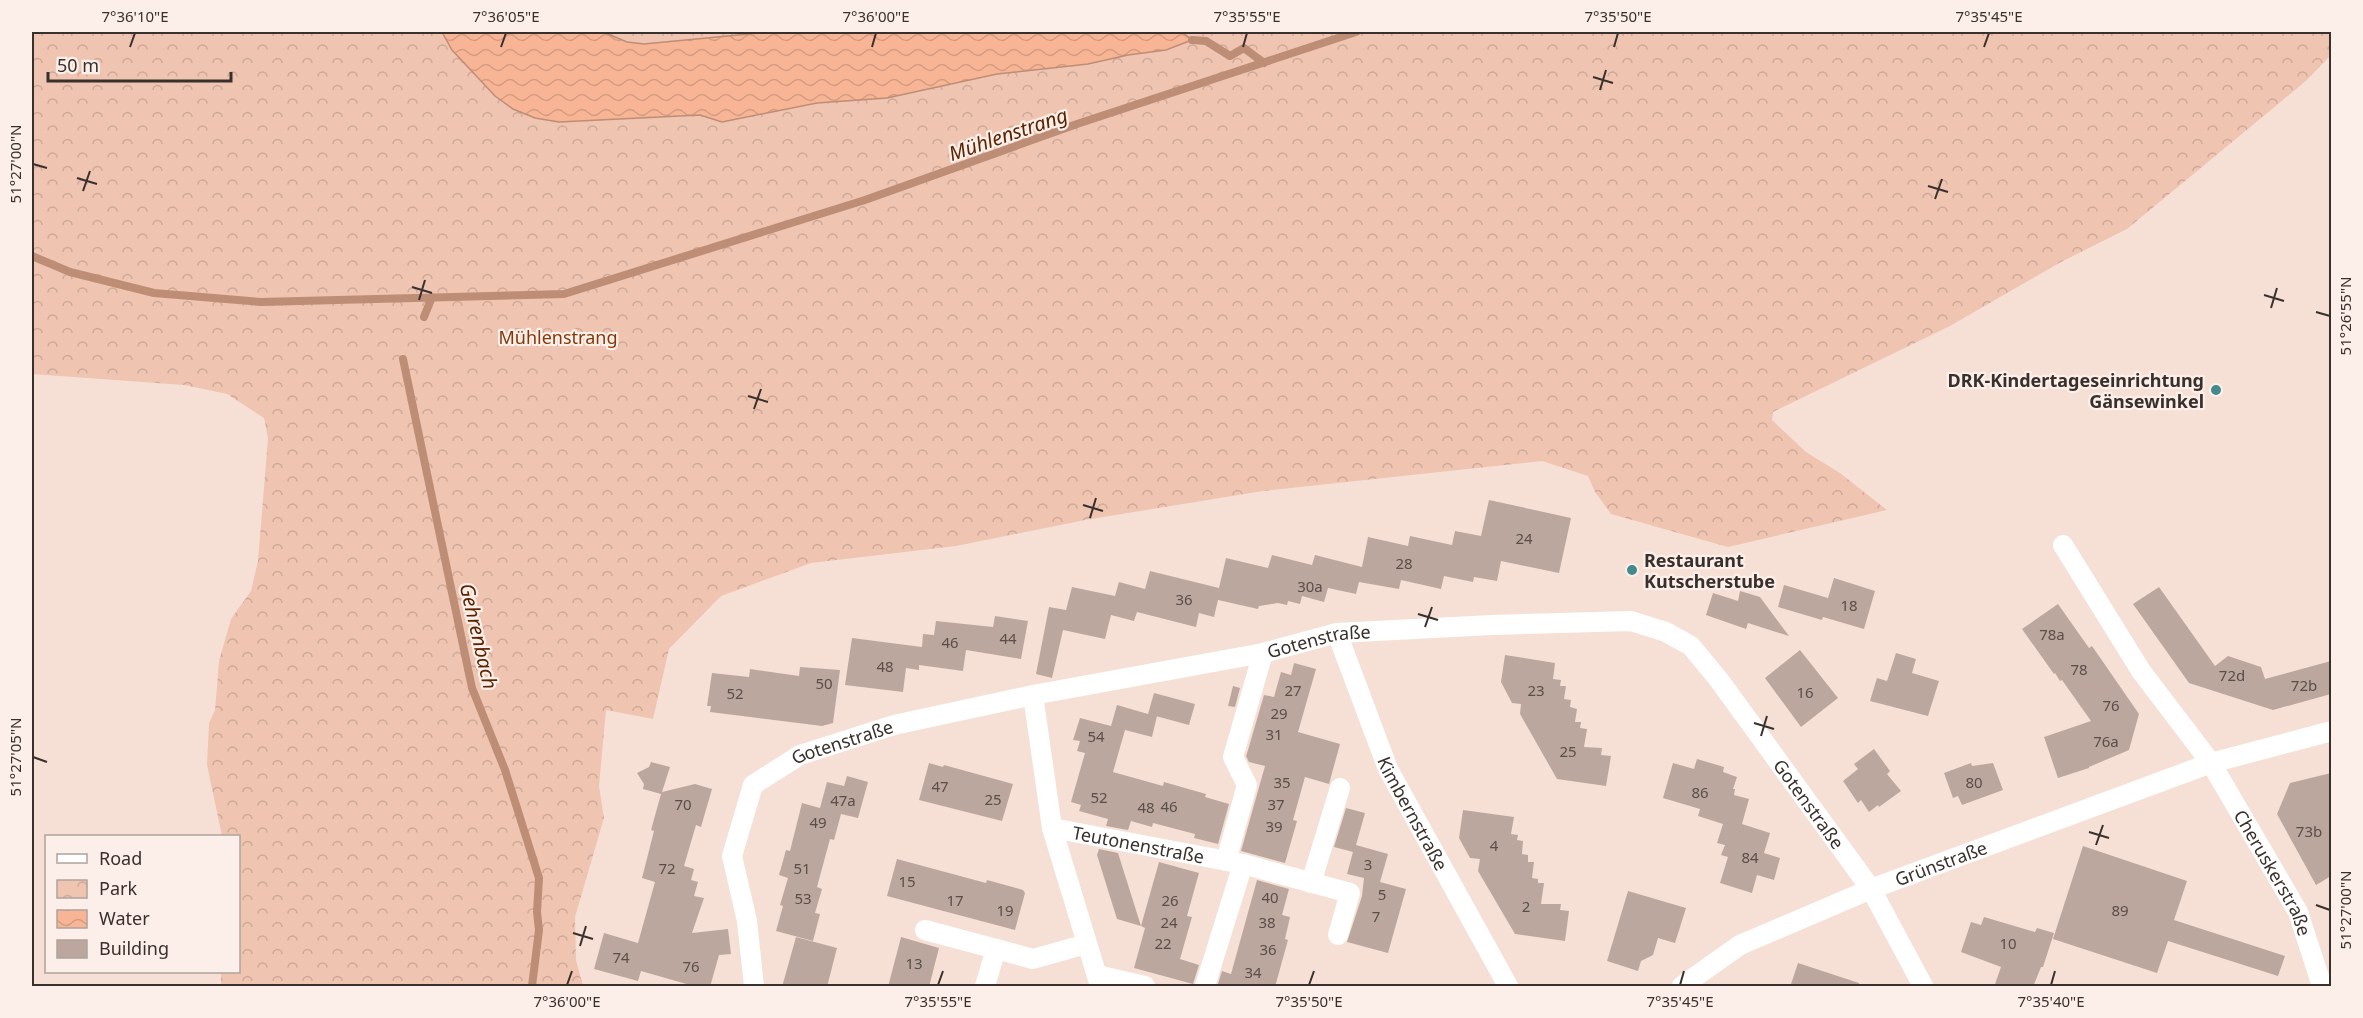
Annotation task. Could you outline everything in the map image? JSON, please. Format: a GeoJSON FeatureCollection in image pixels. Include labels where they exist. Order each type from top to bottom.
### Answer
{"type":"FeatureCollection","features":[{"type":"Feature","properties":{"kind":"street"},"geometry":{"type":"LineString","coordinates":[[2063,544],[2141,671],[2211,764]]}},
{"type":"Feature","properties":{"kind":"street","name":"Gotenstraße"},"geometry":{"type":"LineString","coordinates":[[754,987],[747,921],[732,856],[753,785],[800,755],[894,726],[1033,695],[1263,653],[1337,633],[1631,621],[1666,632],[1691,646],[1719,680],[1871,889],[1923,987]]}},
{"type":"Feature","properties":{"kind":"street","name":"Kimbernstraße"},"geometry":{"type":"LineString","coordinates":[[1337,633],[1388,769],[1508,987]]}},
{"type":"Feature","properties":{"kind":"street","name":"Teutonenstraße"},"geometry":{"type":"LineString","coordinates":[[1205,987],[1234,863],[1247,785],[1233,757],[1263,653]]}},
{"type":"Feature","properties":{"kind":"street","name":"Teutonenstraße"},"geometry":{"type":"LineString","coordinates":[[1033,695],[1052,828],[1098,981],[1145,987]]}},
{"type":"Feature","properties":{"kind":"street","name":"Grünstraße"},"geometry":{"type":"LineString","coordinates":[[1682,987],[1740,945],[1871,889],[2211,764],[2331,731]]}},
{"type":"Feature","properties":{"kind":"street","name":"Cheruskerstraße"},"geometry":{"type":"LineString","coordinates":[[2211,764],[2298,912],[2322,987]]}},
{"type":"Feature","properties":{"kind":"street"},"geometry":{"type":"LineString","coordinates":[[1311,883],[1340,788]]}},
{"type":"Feature","properties":{"kind":"street","name":"Teutonenstraße"},"geometry":{"type":"LineString","coordinates":[[1052,828],[1234,863],[1350,893],[1338,935]]}},
{"type":"Feature","properties":{"kind":"street"},"geometry":{"type":"LineString","coordinates":[[925,930],[1034,959],[1086,944]]}},
{"type":"Feature","properties":{"kind":"street"},"geometry":{"type":"LineString","coordinates":[[985,987],[996,949]]}},
{"type":"Feature","properties":{"kind":"green space","name":"Mühlenstrang"},"geometry":{"type":"Polygon","coordinates":[[[32,32],[2331,32],[2332,54],[2307,80],[2127,229],[2061,262],[1950,326],[1773,412],[1772,420],[1806,452],[1840,473],[1887,510],[1728,547],[1611,514],[1595,492],[1588,476],[1542,461],[1263,491],[1085,520],[956,546],[811,563],[721,596],[669,649],[653,719],[606,710],[599,786],[604,818],[575,917],[576,960],[583,986],[221,986],[221,973],[240,973],[240,835],[222,835],[207,765],[209,723],[215,710],[219,661],[231,619],[251,591],[258,561],[268,438],[264,418],[227,394],[184,385],[32,374],[32,32]]]}},
{"type":"Feature","properties":{"kind":"water"},"geometry":{"type":"Polygon","coordinates":[[[442,32],[603,32],[627,42],[644,44],[769,32],[1182,32],[1192,40],[1166,50],[1088,64],[997,74],[887,98],[817,103],[722,122],[700,115],[559,122],[535,118],[513,109],[495,96],[452,50],[442,32]]]}},
{"type":"Feature","properties":{"kind":"building"},"geometry":{"type":"Polygon","coordinates":[[[1489,500],[1571,518],[1559,573],[1501,561],[1497,581],[1474,577],[1473,582],[1444,576],[1441,589],[1401,580],[1399,589],[1359,582],[1356,594],[1328,588],[1324,602],[1302,596],[1300,604],[1288,601],[1287,605],[1278,603],[1259,606],[1258,609],[1218,600],[1214,617],[1199,613],[1196,627],[1137,612],[1134,621],[1111,615],[1105,639],[1063,630],[1052,678],[1036,674],[1049,607],[1066,610],[1072,587],[1115,596],[1119,582],[1145,589],[1150,571],[1219,588],[1226,558],[1268,568],[1272,555],[1312,565],[1315,555],[1362,567],[1368,537],[1408,546],[1410,536],[1452,545],[1455,531],[1481,536],[1489,500]]]}},
{"type":"Feature","properties":{"kind":"building"},"geometry":{"type":"Polygon","coordinates":[[[1834,578],[1875,591],[1864,629],[1778,607],[1784,585],[1828,598],[1834,578]]]}},
{"type":"Feature","properties":{"kind":"building"},"geometry":{"type":"Polygon","coordinates":[[[2159,587],[2215,666],[2228,656],[2261,667],[2265,679],[2331,661],[2331,694],[2273,710],[2189,683],[2133,604],[2159,587]]]}},
{"type":"Feature","properties":{"kind":"building"},"geometry":{"type":"Polygon","coordinates":[[[1740,591],[1760,597],[1789,636],[1748,623],[1746,629],[1706,615],[1713,593],[1738,601],[1740,591]]]}},
{"type":"Feature","properties":{"kind":"building"},"geometry":{"type":"Polygon","coordinates":[[[2058,604],[2089,648],[2092,646],[2139,714],[2129,750],[2089,768],[2058,778],[2044,737],[2091,721],[2022,629],[2058,604]]]}},
{"type":"Feature","properties":{"kind":"building"},"geometry":{"type":"Polygon","coordinates":[[[995,616],[1028,621],[1021,659],[966,650],[963,671],[919,665],[919,670],[906,668],[903,692],[845,685],[852,638],[922,647],[923,634],[934,635],[936,621],[993,627],[995,616]]]}},
{"type":"Feature","properties":{"kind":"building"},"geometry":{"type":"Polygon","coordinates":[[[1800,650],[1838,698],[1801,727],[1765,678],[1800,650]]]}},
{"type":"Feature","properties":{"kind":"building"},"geometry":{"type":"Polygon","coordinates":[[[1896,653],[1916,659],[1912,673],[1939,681],[1928,716],[1870,701],[1877,678],[1887,681],[1896,653]]]}},
{"type":"Feature","properties":{"kind":"building"},"geometry":{"type":"Polygon","coordinates":[[[1505,655],[1555,663],[1553,679],[1561,680],[1560,686],[1566,686],[1564,699],[1571,700],[1570,707],[1577,709],[1575,722],[1581,722],[1580,728],[1587,729],[1584,747],[1602,748],[1601,755],[1611,756],[1606,786],[1557,779],[1520,714],[1521,704],[1512,703],[1501,682],[1505,655]]]}},
{"type":"Feature","properties":{"kind":"building"},"geometry":{"type":"Polygon","coordinates":[[[1294,663],[1316,669],[1298,732],[1340,744],[1329,784],[1305,777],[1293,820],[1297,821],[1285,863],[1241,851],[1265,766],[1249,762],[1246,756],[1264,695],[1274,697],[1281,672],[1291,675],[1294,663]]]}},
{"type":"Feature","properties":{"kind":"building"},"geometry":{"type":"Polygon","coordinates":[[[800,667],[840,670],[833,723],[822,726],[710,712],[711,706],[707,706],[712,673],[749,677],[750,669],[799,676],[800,667]]]}},
{"type":"Feature","properties":{"kind":"building"},"geometry":{"type":"Polygon","coordinates":[[[1233,686],[1240,688],[1235,707],[1228,706],[1233,686]]]}},
{"type":"Feature","properties":{"kind":"building"},"geometry":{"type":"Polygon","coordinates":[[[1154,693],[1195,704],[1189,725],[1157,716],[1152,737],[1125,730],[1113,772],[1163,786],[1164,782],[1206,794],[1205,797],[1229,804],[1218,844],[1194,838],[1195,834],[1153,823],[1152,827],[1131,821],[1128,830],[1106,826],[1108,819],[1079,811],[1081,805],[1071,802],[1085,753],[1077,751],[1080,741],[1073,740],[1080,718],[1111,726],[1117,705],[1148,714],[1154,693]]]}},
{"type":"Feature","properties":{"kind":"building"},"geometry":{"type":"Polygon","coordinates":[[[1874,749],[1890,771],[1887,774],[1901,791],[1869,812],[1861,800],[1858,803],[1843,781],[1858,769],[1854,764],[1874,749]]]}},
{"type":"Feature","properties":{"kind":"building"},"geometry":{"type":"Polygon","coordinates":[[[1697,759],[1724,767],[1723,772],[1737,777],[1733,789],[1735,789],[1734,795],[1749,799],[1742,824],[1770,833],[1764,853],[1780,858],[1774,880],[1757,875],[1752,893],[1720,883],[1728,857],[1721,855],[1725,845],[1717,843],[1723,824],[1698,816],[1700,809],[1663,798],[1673,763],[1694,769],[1697,759]]]}},
{"type":"Feature","properties":{"kind":"building"},"geometry":{"type":"Polygon","coordinates":[[[651,762],[670,767],[662,792],[695,784],[712,789],[701,827],[696,825],[684,866],[694,869],[691,880],[698,882],[694,896],[704,898],[692,933],[728,929],[731,954],[719,955],[710,987],[697,987],[641,971],[638,981],[594,969],[604,933],[638,943],[655,882],[642,878],[654,831],[651,830],[661,794],[643,789],[644,784],[637,773],[649,767],[651,762]]]}},
{"type":"Feature","properties":{"kind":"building"},"geometry":{"type":"Polygon","coordinates":[[[929,763],[1013,784],[1002,821],[919,800],[929,763]]]}},
{"type":"Feature","properties":{"kind":"building"},"geometry":{"type":"Polygon","coordinates":[[[1971,763],[1972,766],[1993,763],[2003,790],[1962,805],[1958,796],[1953,798],[1944,773],[1971,763]]]}},
{"type":"Feature","properties":{"kind":"building"},"geometry":{"type":"Polygon","coordinates":[[[2331,773],[2331,876],[2316,885],[2277,814],[2290,783],[2331,773]]]}},
{"type":"Feature","properties":{"kind":"building"},"geometry":{"type":"Polygon","coordinates":[[[847,776],[868,782],[858,818],[841,814],[834,840],[830,839],[817,887],[822,889],[815,913],[820,914],[813,941],[776,931],[783,906],[780,905],[788,878],[779,875],[786,850],[790,851],[802,803],[820,808],[827,782],[844,786],[847,776]]]}},
{"type":"Feature","properties":{"kind":"building"},"geometry":{"type":"Polygon","coordinates":[[[1346,808],[1365,813],[1356,845],[1388,854],[1380,882],[1406,889],[1388,953],[1347,942],[1362,896],[1364,878],[1347,874],[1353,852],[1334,847],[1346,808]]]}},
{"type":"Feature","properties":{"kind":"building"},"geometry":{"type":"Polygon","coordinates":[[[1463,810],[1514,817],[1511,834],[1518,835],[1517,840],[1523,841],[1522,854],[1528,855],[1528,862],[1534,862],[1532,878],[1538,879],[1538,883],[1544,883],[1541,904],[1561,904],[1560,910],[1569,911],[1565,941],[1515,934],[1478,871],[1480,859],[1470,858],[1459,838],[1463,810]]]}},
{"type":"Feature","properties":{"kind":"building"},"geometry":{"type":"Polygon","coordinates":[[[2083,846],[2187,881],[2174,920],[2285,956],[2278,976],[2168,941],[2157,973],[2053,939],[2083,846]]]}},
{"type":"Feature","properties":{"kind":"building"},"geometry":{"type":"Polygon","coordinates":[[[1099,849],[1118,853],[1141,926],[1117,919],[1097,855],[1099,849]]]}},
{"type":"Feature","properties":{"kind":"building"},"geometry":{"type":"Polygon","coordinates":[[[897,859],[986,883],[987,880],[1023,890],[1025,893],[1015,930],[887,896],[897,859]]]}},
{"type":"Feature","properties":{"kind":"building"},"geometry":{"type":"Polygon","coordinates":[[[1159,862],[1199,873],[1187,916],[1192,917],[1180,959],[1199,965],[1193,984],[1134,968],[1145,928],[1141,926],[1159,862]]]}},
{"type":"Feature","properties":{"kind":"building"},"geometry":{"type":"Polygon","coordinates":[[[1257,880],[1289,889],[1282,915],[1290,917],[1285,939],[1288,940],[1275,987],[1217,987],[1222,971],[1231,974],[1257,880]]]}},
{"type":"Feature","properties":{"kind":"building"},"geometry":{"type":"Polygon","coordinates":[[[1628,891],[1686,908],[1675,943],[1658,938],[1653,955],[1641,961],[1638,971],[1607,961],[1628,891]]]}},
{"type":"Feature","properties":{"kind":"building"},"geometry":{"type":"Polygon","coordinates":[[[1984,917],[2035,932],[2037,928],[2054,933],[2043,967],[2033,987],[1994,987],[2001,967],[1961,952],[1971,922],[1981,925],[1984,917]]]}},
{"type":"Feature","properties":{"kind":"building"},"geometry":{"type":"Polygon","coordinates":[[[796,937],[837,948],[827,987],[782,987],[796,937]]]}},
{"type":"Feature","properties":{"kind":"building"},"geometry":{"type":"Polygon","coordinates":[[[901,937],[939,948],[929,987],[888,987],[901,937]]]}},
{"type":"Feature","properties":{"kind":"building"},"geometry":{"type":"Polygon","coordinates":[[[1798,963],[1859,983],[1858,987],[1790,987],[1798,963]]]}},
{"type":"Feature","properties":{"kind":"waterway","name":"Mühlenstrang"},"geometry":{"type":"LineString","coordinates":[[32,256],[70,272],[154,293],[261,302],[564,294],[865,200],[1077,124],[1356,32]]}},
{"type":"Feature","properties":{"kind":"waterway"},"geometry":{"type":"LineString","coordinates":[[1192,40],[1206,41],[1230,56],[1244,48],[1264,63]]}},
{"type":"Feature","properties":{"kind":"waterway","name":"Gehrenbach"},"geometry":{"type":"LineString","coordinates":[[424,317],[432,297]]}},
{"type":"Feature","properties":{"kind":"waterway","name":"Gehrenbach"},"geometry":{"type":"LineString","coordinates":[[403,359],[472,688],[505,770],[539,878],[537,912],[539,930],[532,986]]}},
{"type":"Feature","properties":{"kind":"place","name":"DRK-Kindertageseinrichtung Gänsewinkel"},"geometry":{"type":"Point","coordinates":[2216,390]}},
{"type":"Feature","properties":{"kind":"place","name":"Restaurant Kutscherstube"},"geometry":{"type":"Point","coordinates":[1632,570]}}]}
